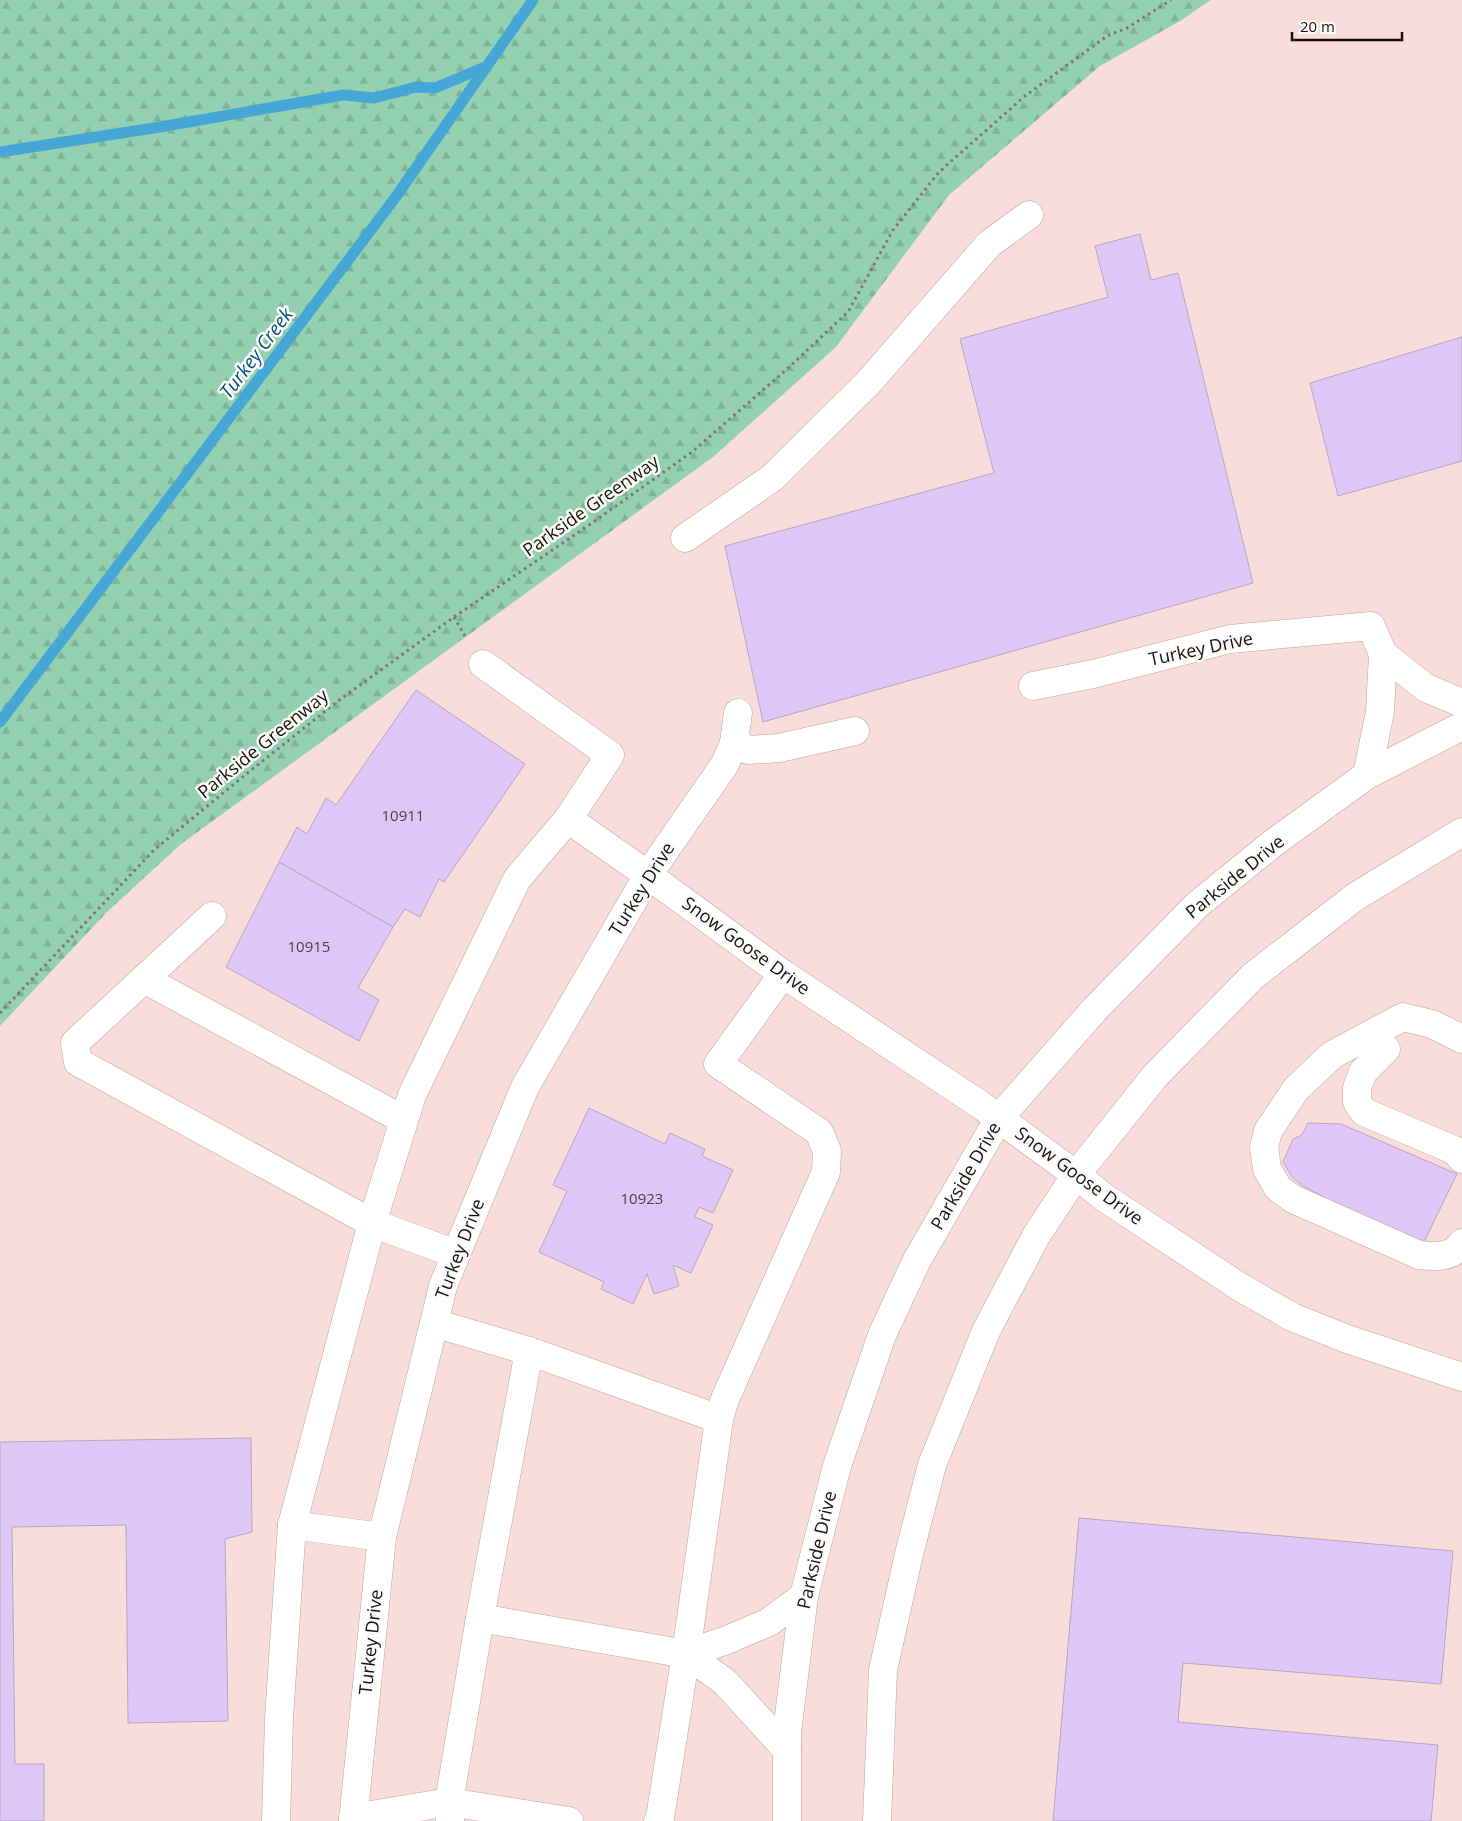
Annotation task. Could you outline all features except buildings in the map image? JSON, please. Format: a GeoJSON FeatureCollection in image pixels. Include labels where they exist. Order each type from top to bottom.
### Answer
{"type":"FeatureCollection","features":[{"type":"Feature","properties":{"kind":"street"},"geometry":{"type":"LineString","coordinates":[[685,538],[772,478],[868,384],[989,244],[1029,215]]}},
{"type":"Feature","properties":{"kind":"street","name":"Turkey Drive"},"geometry":{"type":"LineString","coordinates":[[1033,686],[1093,674],[1230,639],[1370,626],[1382,654]]}},
{"type":"Feature","properties":{"kind":"street"},"geometry":{"type":"LineString","coordinates":[[1382,654],[1426,688],[1462,703]]}},
{"type":"Feature","properties":{"kind":"street"},"geometry":{"type":"LineString","coordinates":[[1367,775],[1380,712],[1382,654]]}},
{"type":"Feature","properties":{"kind":"street"},"geometry":{"type":"LineString","coordinates":[[276,1821],[279,1718],[292,1525],[372,1223],[404,1120],[412,1095],[517,879],[568,819],[610,755],[483,664]]}},
{"type":"Feature","properties":{"kind":"street"},"geometry":{"type":"LineString","coordinates":[[738,713],[729,754],[748,750],[778,748],[855,731]]}},
{"type":"Feature","properties":{"kind":"street","name":"Parkside Drive"},"geometry":{"type":"LineString","coordinates":[[787,1821],[787,1732],[804,1596],[837,1466],[882,1335],[917,1260],[999,1118],[1095,1009],[1197,905],[1272,844],[1367,775],[1462,726]]}},
{"type":"Feature","properties":{"kind":"street","name":"Turkey Drive"},"geometry":{"type":"LineString","coordinates":[[353,1820],[382,1537],[443,1286],[525,1086],[648,875],[729,754]]}},
{"type":"Feature","properties":{"kind":"street","name":"Snow Goose Drive"},"geometry":{"type":"LineString","coordinates":[[568,819],[648,875],[782,974],[999,1118],[1112,1203],[1240,1287],[1292,1317],[1347,1339],[1462,1376]]}},
{"type":"Feature","properties":{"kind":"street"},"geometry":{"type":"LineString","coordinates":[[877,1821],[882,1670],[932,1465],[986,1331],[1036,1236],[1076,1175],[1155,1076],[1253,976],[1355,897],[1462,832]]}},
{"type":"Feature","properties":{"kind":"street"},"geometry":{"type":"LineString","coordinates":[[212,916],[76,1043],[78,1062],[372,1223],[456,1254]]}},
{"type":"Feature","properties":{"kind":"street"},"geometry":{"type":"LineString","coordinates":[[658,1821],[686,1654],[719,1419],[725,1399],[826,1172],[827,1151],[819,1132],[718,1064],[782,974]]}},
{"type":"Feature","properties":{"kind":"street"},"geometry":{"type":"LineString","coordinates":[[144,979],[404,1120]]}},
{"type":"Feature","properties":{"kind":"street"},"geometry":{"type":"LineString","coordinates":[[1462,1039],[1432,1024],[1403,1017],[1332,1055],[1296,1089],[1268,1131],[1264,1147],[1267,1169],[1278,1188],[1293,1199],[1419,1255],[1436,1257],[1457,1250],[1462,1243]]}},
{"type":"Feature","properties":{"kind":"street"},"geometry":{"type":"LineString","coordinates":[[1386,1050],[1363,1072],[1357,1088],[1357,1102],[1364,1112],[1454,1150],[1462,1158]]}},
{"type":"Feature","properties":{"kind":"street"},"geometry":{"type":"LineString","coordinates":[[434,1323],[529,1350],[719,1419]]}},
{"type":"Feature","properties":{"kind":"street"},"geometry":{"type":"LineString","coordinates":[[449,1812],[480,1618],[529,1350]]}},
{"type":"Feature","properties":{"kind":"street"},"geometry":{"type":"LineString","coordinates":[[292,1525],[382,1537]]}},
{"type":"Feature","properties":{"kind":"street"},"geometry":{"type":"LineString","coordinates":[[686,1654],[727,1640],[769,1622],[804,1596]]}},
{"type":"Feature","properties":{"kind":"street"},"geometry":{"type":"LineString","coordinates":[[480,1618],[686,1654],[725,1682],[787,1750]]}},
{"type":"Feature","properties":{"kind":"street"},"geometry":{"type":"LineString","coordinates":[[353,1820],[449,1812],[569,1821]]}},
{"type":"Feature","properties":{"kind":"path","name":"Parkside Greenway"},"geometry":{"type":"LineString","coordinates":[[0,1013],[154,850],[253,769],[346,695],[461,612],[592,524],[692,452],[786,370],[848,312],[893,230],[939,172],[1025,96],[1107,36],[1127,28],[1171,0]]}},
{"type":"Feature","properties":{"kind":"shaded area"},"geometry":{"type":"Polygon","coordinates":[[[1211,0],[1462,0],[1462,1821],[0,1821],[0,1026],[107,912],[181,844],[713,457],[836,347],[949,195],[1100,66],[1180,21],[1211,0]]]}},
{"type":"Feature","properties":{"kind":"green space"},"geometry":{"type":"Polygon","coordinates":[[[0,0],[1211,0],[1180,21],[1100,66],[949,195],[836,347],[713,457],[181,844],[107,912],[0,1026],[0,0]]]}},
{"type":"Feature","properties":{"kind":"waterway","name":"Turkey Creek"},"geometry":{"type":"LineString","coordinates":[[0,722],[395,198],[533,0]]}},
{"type":"Feature","properties":{"kind":"waterway"},"geometry":{"type":"LineString","coordinates":[[0,152],[160,127],[343,95],[374,98],[416,87],[435,88],[485,67]]}}]}
